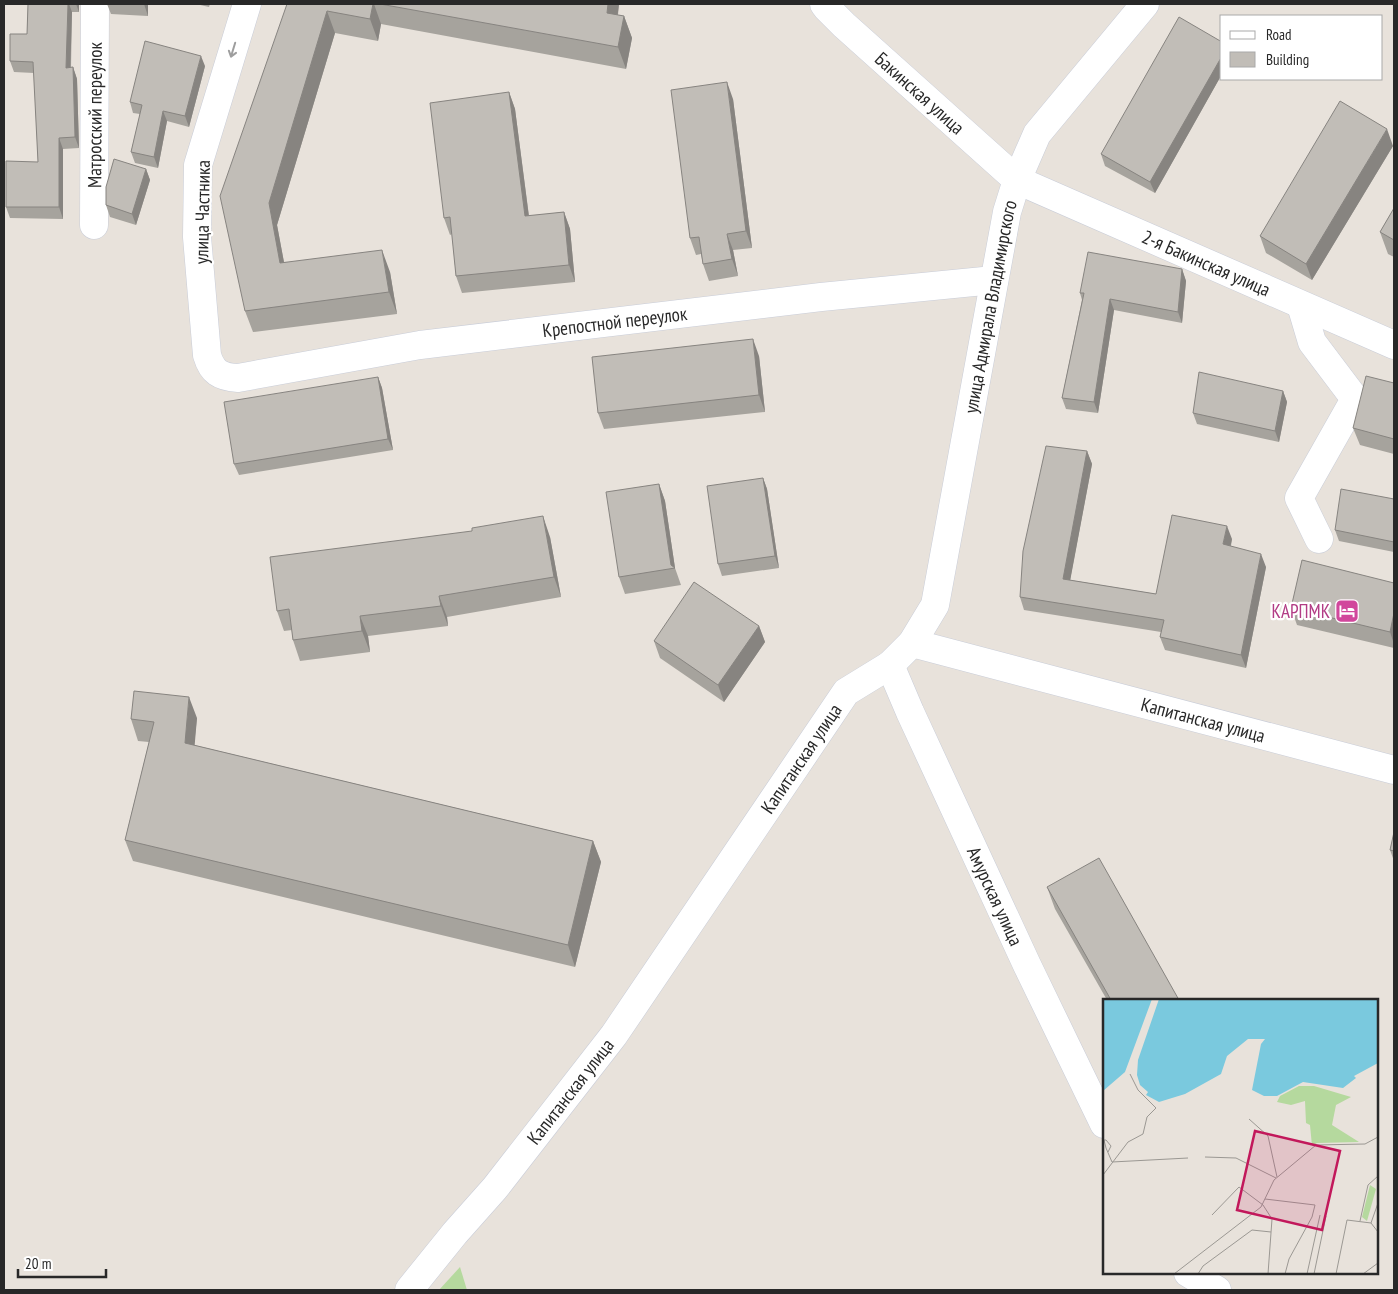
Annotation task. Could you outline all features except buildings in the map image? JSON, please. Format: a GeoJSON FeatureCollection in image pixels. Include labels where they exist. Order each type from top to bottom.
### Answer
{"type":"FeatureCollection","features":[{"type":"Feature","properties":{"kind":"street","name":"Матросский переулок"},"geometry":{"type":"LineString","coordinates":[[94,225],[95,4]]}},
{"type":"Feature","properties":{"kind":"street","name":"улица Частника"},"geometry":{"type":"LineString","coordinates":[[238,378],[221,375],[214,370],[209,363],[207,355],[197,237],[198,165],[247,4]]}},
{"type":"Feature","properties":{"kind":"street","name":"Бакинская улица"},"geometry":{"type":"LineString","coordinates":[[824,4],[844,25],[1017,180]]}},
{"type":"Feature","properties":{"kind":"street","name":"улица Адмирала Владимирского"},"geometry":{"type":"LineString","coordinates":[[912,643],[935,605],[1007,212],[1017,180],[1037,134],[1145,4]]}},
{"type":"Feature","properties":{"kind":"street","name":"2-я Бакинская улица"},"geometry":{"type":"LineString","coordinates":[[1017,180],[1394,346]]}},
{"type":"Feature","properties":{"kind":"street","name":"Крепостной переулок"},"geometry":{"type":"LineString","coordinates":[[238,378],[420,345],[821,297],[994,280]]}},
{"type":"Feature","properties":{"kind":"street"},"geometry":{"type":"LineString","coordinates":[[1301,305],[1312,342],[1355,399],[1298,498],[1319,539]]}},
{"type":"Feature","properties":{"kind":"street","name":"Капитанская улица"},"geometry":{"type":"LineString","coordinates":[[408,1290],[455,1233],[496,1188],[614,1034],[846,692],[890,665],[912,643],[1394,770]]}},
{"type":"Feature","properties":{"kind":"street","name":"Амурская улица"},"geometry":{"type":"LineString","coordinates":[[890,665],[1022,956],[1103,1122]]}},
{"type":"Feature","properties":{"kind":"street"},"geometry":{"type":"LineString","coordinates":[[1190,1274],[1217,1290]]}},
{"type":"Feature","properties":{"kind":"green space"},"geometry":{"type":"Polygon","coordinates":[[[460,1267],[467,1290],[439,1290],[460,1267]]]}},
{"type":"Feature","properties":{"kind":"place","name":"КАРПМК"},"geometry":{"type":"Point","coordinates":[1347,611]}}]}
